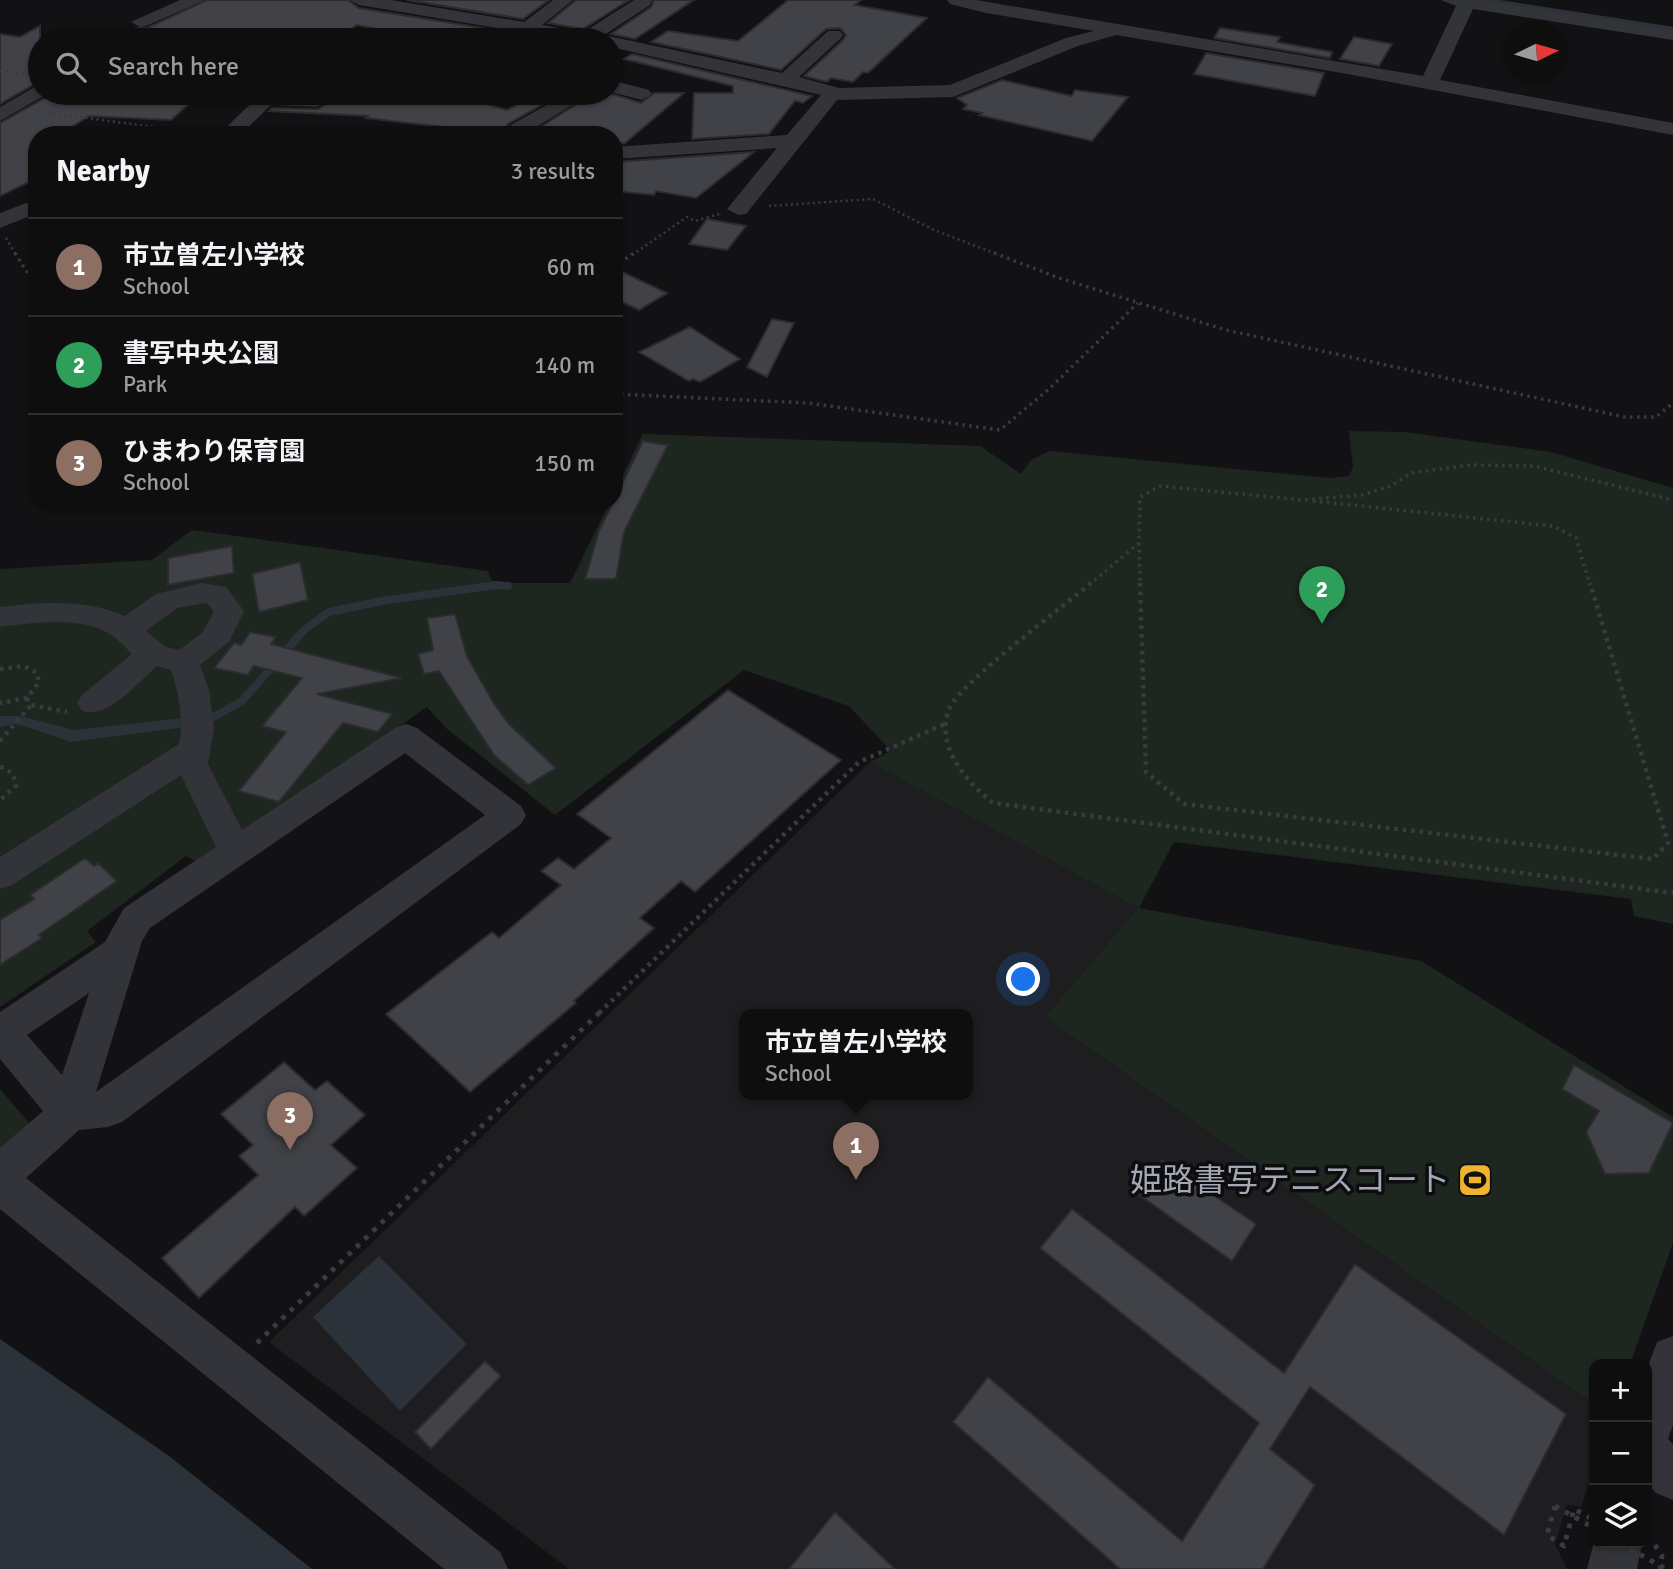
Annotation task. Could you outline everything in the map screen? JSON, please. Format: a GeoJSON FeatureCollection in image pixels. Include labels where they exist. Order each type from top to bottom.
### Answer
{"type":"FeatureCollection","features":[{"type":"Feature","properties":{"kind":"street"},"geometry":{"type":"LineString","coordinates":[[140,22],[146,0]]}},
{"type":"Feature","properties":{"kind":"street"},"geometry":{"type":"LineString","coordinates":[[133,28],[140,22],[195,0]]}},
{"type":"Feature","properties":{"kind":"street"},"geometry":{"type":"LineString","coordinates":[[359,0],[534,28]]}},
{"type":"Feature","properties":{"kind":"street"},"geometry":{"type":"LineString","coordinates":[[538,0],[561,2]]}},
{"type":"Feature","properties":{"kind":"street"},"geometry":{"type":"LineString","coordinates":[[608,28],[644,1]]}},
{"type":"Feature","properties":{"kind":"street"},"geometry":{"type":"LineString","coordinates":[[964,1],[1115,31],[1202,43],[1673,129]]}},
{"type":"Feature","properties":{"kind":"street"},"geometry":{"type":"LineString","coordinates":[[1429,83],[1461,1],[1673,35]]}},
{"type":"Feature","properties":{"kind":"street"},"geometry":{"type":"LineString","coordinates":[[528,27],[561,2]]}},
{"type":"Feature","properties":{"kind":"street"},"geometry":{"type":"LineString","coordinates":[[738,209],[830,96],[953,91],[1072,42],[1115,31]]}},
{"type":"Feature","properties":{"kind":"street"},"geometry":{"type":"LineString","coordinates":[[786,79],[834,35]]}},
{"type":"Feature","properties":{"kind":"street"},"geometry":{"type":"LineString","coordinates":[[671,54],[688,41]]}},
{"type":"Feature","properties":{"kind":"street"},"geometry":{"type":"LineString","coordinates":[[623,44],[786,79],[838,94]]}},
{"type":"Feature","properties":{"kind":"street"},"geometry":{"type":"LineString","coordinates":[[733,68],[751,52]]}},
{"type":"Feature","properties":{"kind":"street"},"geometry":{"type":"LineString","coordinates":[[623,89],[642,94]]}},
{"type":"Feature","properties":{"kind":"street"},"geometry":{"type":"LineString","coordinates":[[6,111],[28,97]]}},
{"type":"Feature","properties":{"kind":"street"},"geometry":{"type":"LineString","coordinates":[[238,126],[261,105]]}},
{"type":"Feature","properties":{"kind":"street"},"geometry":{"type":"LineString","coordinates":[[526,126],[559,105]]}},
{"type":"Feature","properties":{"kind":"street"},"geometry":{"type":"LineString","coordinates":[[551,109],[576,116]]}},
{"type":"Feature","properties":{"kind":"street"},"geometry":{"type":"LineString","coordinates":[[623,152],[794,141]]}},
{"type":"Feature","properties":{"kind":"street"},"geometry":{"type":"LineString","coordinates":[[2,228],[28,211]]}},
{"type":"Feature","properties":{"kind":"street"},"geometry":{"type":"LineString","coordinates":[[0,617],[83,615],[111,621],[152,654],[163,659],[183,661],[199,653],[225,625],[229,611],[216,594],[181,595],[143,613],[127,633]]}},
{"type":"Feature","properties":{"kind":"street"},"geometry":{"type":"LineString","coordinates":[[93,703],[152,654]]}},
{"type":"Feature","properties":{"kind":"street"},"geometry":{"type":"LineString","coordinates":[[183,661],[197,731],[192,764],[236,852]]}},
{"type":"Feature","properties":{"kind":"street"},"geometry":{"type":"LineString","coordinates":[[0,875],[134,790],[197,731]]}},
{"type":"Feature","properties":{"kind":"street"},"geometry":{"type":"LineString","coordinates":[[0,1174],[70,1113],[121,951],[138,918],[406,736],[509,816],[108,1109],[70,1113]]}},
{"type":"Feature","properties":{"kind":"street"},"geometry":{"type":"LineString","coordinates":[[134,790],[159,785],[203,787]]}},
{"type":"Feature","properties":{"kind":"street"},"geometry":{"type":"LineString","coordinates":[[70,1113],[1,1032],[121,951]]}},
{"type":"Feature","properties":{"kind":"street"},"geometry":{"type":"LineString","coordinates":[[0,1183],[483,1569]]}},
{"type":"Feature","properties":{"kind":"street"},"geometry":{"type":"LineString","coordinates":[[1651,1422],[1673,1358]]}},
{"type":"Feature","properties":{"kind":"street"},"geometry":{"type":"LineString","coordinates":[[1652,1456],[1673,1475]]}},
{"type":"Feature","properties":{"kind":"street"},"geometry":{"type":"LineString","coordinates":[[1612,1569],[1627,1548]]}},
{"type":"Feature","properties":{"kind":"path"},"geometry":{"type":"LineString","coordinates":[[0,71],[28,74]]}},
{"type":"Feature","properties":{"kind":"path"},"geometry":{"type":"LineString","coordinates":[[6,111],[135,126]]}},
{"type":"Feature","properties":{"kind":"path"},"geometry":{"type":"LineString","coordinates":[[623,261],[687,217],[695,221],[738,209],[857,198],[873,199],[934,230],[1059,278],[1285,344],[1421,370],[1624,417],[1656,417],[1673,403]]}},
{"type":"Feature","properties":{"kind":"path"},"geometry":{"type":"LineString","coordinates":[[2,228],[28,273]]}},
{"type":"Feature","properties":{"kind":"path"},"geometry":{"type":"LineString","coordinates":[[623,394],[695,394],[798,400],[912,414],[1000,430],[1050,388],[1138,303]]}},
{"type":"Feature","properties":{"kind":"path"},"geometry":{"type":"LineString","coordinates":[[1302,500],[1362,495],[1391,486],[1411,473],[1470,465],[1534,466],[1673,500]]}},
{"type":"Feature","properties":{"kind":"path"},"geometry":{"type":"LineString","coordinates":[[1160,486],[1302,500],[1553,526],[1576,538],[1668,843],[1653,859],[1184,804],[1146,772],[1140,497],[1160,486]]}},
{"type":"Feature","properties":{"kind":"path"},"geometry":{"type":"LineString","coordinates":[[1139,543],[972,682],[950,706],[948,723],[951,753],[966,781],[993,803],[1673,893]]}},
{"type":"Feature","properties":{"kind":"path"},"geometry":{"type":"LineString","coordinates":[[0,669],[24,666],[37,673],[39,682],[27,698],[0,704]]}},
{"type":"Feature","properties":{"kind":"path"},"geometry":{"type":"LineString","coordinates":[[27,698],[31,705],[66,712],[93,703]]}},
{"type":"Feature","properties":{"kind":"path"},"geometry":{"type":"LineString","coordinates":[[0,741],[31,705]]}},
{"type":"Feature","properties":{"kind":"path"},"geometry":{"type":"LineString","coordinates":[[231,1368],[859,762],[948,723]]}},
{"type":"Feature","properties":{"kind":"path"},"geometry":{"type":"LineString","coordinates":[[0,768],[6,768],[12,774],[16,786],[0,800]]}},
{"type":"Feature","properties":{"kind":"path"},"geometry":{"type":"LineString","coordinates":[[1589,1517],[1574,1508],[1572,1516],[1564,1546],[1547,1535],[1555,1506],[1572,1516],[1589,1525]]}},
{"type":"Feature","properties":{"kind":"path"},"geometry":{"type":"LineString","coordinates":[[1638,1548],[1666,1569]]}},
{"type":"Feature","properties":{"kind":"path"},"geometry":{"type":"LineString","coordinates":[[1643,1548],[1662,1556],[1660,1569]]}},
{"type":"Feature","properties":{"kind":"shaded area"},"geometry":{"type":"Polygon","coordinates":[[[1349,431],[1404,432],[1551,452],[1673,488],[1673,924],[1634,916],[1631,899],[1174,842],[1139,908],[1421,961],[1673,1117],[1673,1243],[1632,1359],[1589,1359],[1589,1400],[1045,1017],[1138,908],[870,762],[891,751],[849,706],[744,670],[555,815],[446,728],[427,707],[202,864],[186,856],[87,931],[96,942],[0,1007],[0,569],[152,560],[192,530],[488,571],[493,583],[570,583],[606,511],[623,511],[623,475],[643,434],[980,446],[1021,474],[1031,460],[1050,451],[1329,478],[1349,476],[1353,467],[1349,431]]]}},
{"type":"Feature","properties":{"kind":"shaded area"},"geometry":{"type":"Polygon","coordinates":[[[211,715],[208,724],[71,742],[15,724],[0,727],[0,716],[20,716],[74,730],[211,715]]]}},
{"type":"Feature","properties":{"kind":"shaded area"},"geometry":{"type":"Polygon","coordinates":[[[870,762],[1138,908],[1045,1017],[1589,1400],[1589,1482],[1581,1507],[1567,1505],[1555,1544],[1567,1569],[569,1569],[269,1342],[870,762]]]}},
{"type":"Feature","properties":{"kind":"shaded area"},"geometry":{"type":"Polygon","coordinates":[[[0,1089],[35,1130],[0,1148],[0,1089]]]}},
{"type":"Feature","properties":{"kind":"shaded area"},"geometry":{"type":"Polygon","coordinates":[[[379,1256],[467,1344],[400,1411],[313,1317],[379,1256]]]}},
{"type":"Feature","properties":{"kind":"shaded area"},"geometry":{"type":"Polygon","coordinates":[[[0,1339],[169,1456],[312,1569],[0,1569],[0,1339]]]}},
{"type":"Feature","properties":{"kind":"building"},"geometry":{"type":"Polygon","coordinates":[[[207,0],[348,0],[359,8],[482,28],[371,28],[357,25],[353,28],[147,28],[207,0]]]}},
{"type":"Feature","properties":{"kind":"building"},"geometry":{"type":"Polygon","coordinates":[[[407,0],[549,0],[523,19],[407,0]]]}},
{"type":"Feature","properties":{"kind":"building"},"geometry":{"type":"Polygon","coordinates":[[[576,0],[629,0],[585,28],[548,23],[576,0]]]}},
{"type":"Feature","properties":{"kind":"building"},"geometry":{"type":"Polygon","coordinates":[[[654,0],[694,0],[635,39],[623,36],[623,28],[620,28],[651,7],[654,0]]]}},
{"type":"Feature","properties":{"kind":"building"},"geometry":{"type":"Polygon","coordinates":[[[788,0],[861,0],[855,5],[927,18],[868,73],[863,72],[853,82],[831,78],[827,82],[804,76],[842,41],[846,35],[840,28],[826,29],[781,70],[651,42],[668,31],[738,41],[788,0]]]}},
{"type":"Feature","properties":{"kind":"building"},"geometry":{"type":"Polygon","coordinates":[[[1220,28],[1280,37],[1277,42],[1332,52],[1330,58],[1214,38],[1220,28]]]}},
{"type":"Feature","properties":{"kind":"building"},"geometry":{"type":"Polygon","coordinates":[[[28,33],[28,88],[0,104],[0,34],[20,37],[28,33]]]}},
{"type":"Feature","properties":{"kind":"building"},"geometry":{"type":"Polygon","coordinates":[[[1354,37],[1392,44],[1379,66],[1340,59],[1354,37]]]}},
{"type":"Feature","properties":{"kind":"building"},"geometry":{"type":"Polygon","coordinates":[[[1206,53],[1324,73],[1315,96],[1194,74],[1206,53]]]}},
{"type":"Feature","properties":{"kind":"building"},"geometry":{"type":"Polygon","coordinates":[[[632,54],[812,96],[803,103],[795,101],[769,134],[692,139],[694,93],[733,93],[733,86],[624,59],[632,54]]]}},
{"type":"Feature","properties":{"kind":"building"},"geometry":{"type":"Polygon","coordinates":[[[1002,80],[1072,96],[1075,90],[1128,97],[1092,141],[963,109],[967,105],[957,98],[1002,80]]]}},
{"type":"Feature","properties":{"kind":"building"},"geometry":{"type":"Polygon","coordinates":[[[654,93],[684,93],[624,144],[623,126],[542,126],[575,105],[623,105],[623,97],[641,103],[654,93]]]}},
{"type":"Feature","properties":{"kind":"building"},"geometry":{"type":"Polygon","coordinates":[[[32,105],[188,105],[171,120],[89,116],[73,126],[28,126],[28,182],[0,196],[0,123],[32,105]]]}},
{"type":"Feature","properties":{"kind":"building"},"geometry":{"type":"Polygon","coordinates":[[[324,105],[490,105],[507,110],[517,105],[542,105],[507,126],[435,126],[366,118],[368,116],[269,111],[272,108],[318,109],[324,105]]]}},
{"type":"Feature","properties":{"kind":"building"},"geometry":{"type":"Polygon","coordinates":[[[754,152],[696,198],[656,191],[654,195],[623,192],[623,161],[754,152]]]}},
{"type":"Feature","properties":{"kind":"building"},"geometry":{"type":"Polygon","coordinates":[[[707,219],[746,226],[727,250],[689,244],[707,219]]]}},
{"type":"Feature","properties":{"kind":"building"},"geometry":{"type":"Polygon","coordinates":[[[623,272],[667,293],[639,310],[623,302],[623,272]]]}},
{"type":"Feature","properties":{"kind":"building"},"geometry":{"type":"Polygon","coordinates":[[[772,319],[794,323],[767,377],[747,367],[772,319]]]}},
{"type":"Feature","properties":{"kind":"building"},"geometry":{"type":"Polygon","coordinates":[[[690,327],[740,359],[700,382],[693,379],[689,381],[639,352],[690,327]]]}},
{"type":"Feature","properties":{"kind":"building"},"geometry":{"type":"Polygon","coordinates":[[[643,441],[668,445],[624,532],[616,579],[585,579],[599,531],[609,511],[623,511],[623,482],[643,441]]]}},
{"type":"Feature","properties":{"kind":"building"},"geometry":{"type":"Polygon","coordinates":[[[232,546],[234,573],[168,585],[168,558],[232,546]]]}},
{"type":"Feature","properties":{"kind":"building"},"geometry":{"type":"Polygon","coordinates":[[[300,562],[308,600],[259,612],[252,574],[300,562]]]}},
{"type":"Feature","properties":{"kind":"building"},"geometry":{"type":"Polygon","coordinates":[[[455,614],[467,656],[493,702],[509,724],[556,768],[528,785],[494,755],[439,671],[424,674],[418,654],[433,650],[427,618],[455,614]]]}},
{"type":"Feature","properties":{"kind":"building"},"geometry":{"type":"Polygon","coordinates":[[[250,632],[276,637],[271,644],[402,678],[317,694],[392,714],[378,732],[343,723],[279,802],[239,791],[286,732],[262,726],[302,678],[254,666],[248,675],[214,668],[234,643],[241,645],[250,632]]]}},
{"type":"Feature","properties":{"kind":"building"},"geometry":{"type":"Polygon","coordinates":[[[728,690],[841,760],[695,892],[681,881],[640,918],[654,928],[574,1001],[576,1003],[470,1092],[386,1014],[492,932],[499,938],[561,885],[541,871],[558,858],[574,869],[611,838],[577,814],[728,690]]]}},
{"type":"Feature","properties":{"kind":"building"},"geometry":{"type":"Polygon","coordinates":[[[85,858],[94,866],[98,863],[117,881],[39,935],[42,938],[0,965],[0,920],[34,899],[30,895],[85,858]]]}},
{"type":"Feature","properties":{"kind":"building"},"geometry":{"type":"Polygon","coordinates":[[[284,1062],[315,1090],[327,1081],[365,1115],[331,1145],[357,1168],[304,1216],[295,1207],[199,1298],[162,1258],[258,1175],[239,1156],[253,1145],[221,1114],[284,1062]]]}},
{"type":"Feature","properties":{"kind":"building"},"geometry":{"type":"Polygon","coordinates":[[[1574,1065],[1673,1123],[1649,1173],[1605,1174],[1586,1132],[1599,1111],[1562,1089],[1574,1065]]]}},
{"type":"Feature","properties":{"kind":"building"},"geometry":{"type":"Polygon","coordinates":[[[1162,1160],[1256,1224],[1232,1261],[1138,1194],[1162,1160]]]}},
{"type":"Feature","properties":{"kind":"building"},"geometry":{"type":"Polygon","coordinates":[[[1072,1209],[1284,1373],[1355,1264],[1566,1414],[1504,1535],[1310,1387],[1270,1449],[1315,1485],[1263,1569],[1120,1569],[953,1422],[988,1377],[1182,1541],[1259,1423],[1040,1248],[1072,1209]]]}},
{"type":"Feature","properties":{"kind":"building"},"geometry":{"type":"Polygon","coordinates":[[[485,1361],[501,1376],[431,1449],[415,1432],[485,1361]]]}},
{"type":"Feature","properties":{"kind":"building"},"geometry":{"type":"Polygon","coordinates":[[[835,1512],[895,1569],[789,1569],[835,1512]]]}},
{"type":"Feature","properties":{"kind":"waterway"},"geometry":{"type":"LineString","coordinates":[[1485,0],[1673,29]]}},
{"type":"Feature","properties":{"kind":"waterway"},"geometry":{"type":"LineString","coordinates":[[210,719],[242,701],[304,630],[329,612],[382,601],[496,585]]}},
{"type":"Feature","properties":{"kind":"waterway"},"geometry":{"type":"LineString","coordinates":[[496,585],[503,585]]}},
{"type":"Feature","properties":{"kind":"waterway"},"geometry":{"type":"LineString","coordinates":[[496,585],[508,586]]}},
{"type":"Feature","properties":{"kind":"place","name":"書写中央公園"},"geometry":{"type":"Point","coordinates":[1322,624]}},
{"type":"Feature","properties":{"kind":"place","name":"ひまわり保育園"},"geometry":{"type":"Point","coordinates":[290,1150]}},
{"type":"Feature","properties":{"kind":"place","name":"市立曽左小学校"},"geometry":{"type":"Point","coordinates":[856,1180]}},
{"type":"Feature","properties":{"kind":"place","name":"姫路書写テニスコート"},"geometry":{"type":"Point","coordinates":[1475,1180]}}]}
